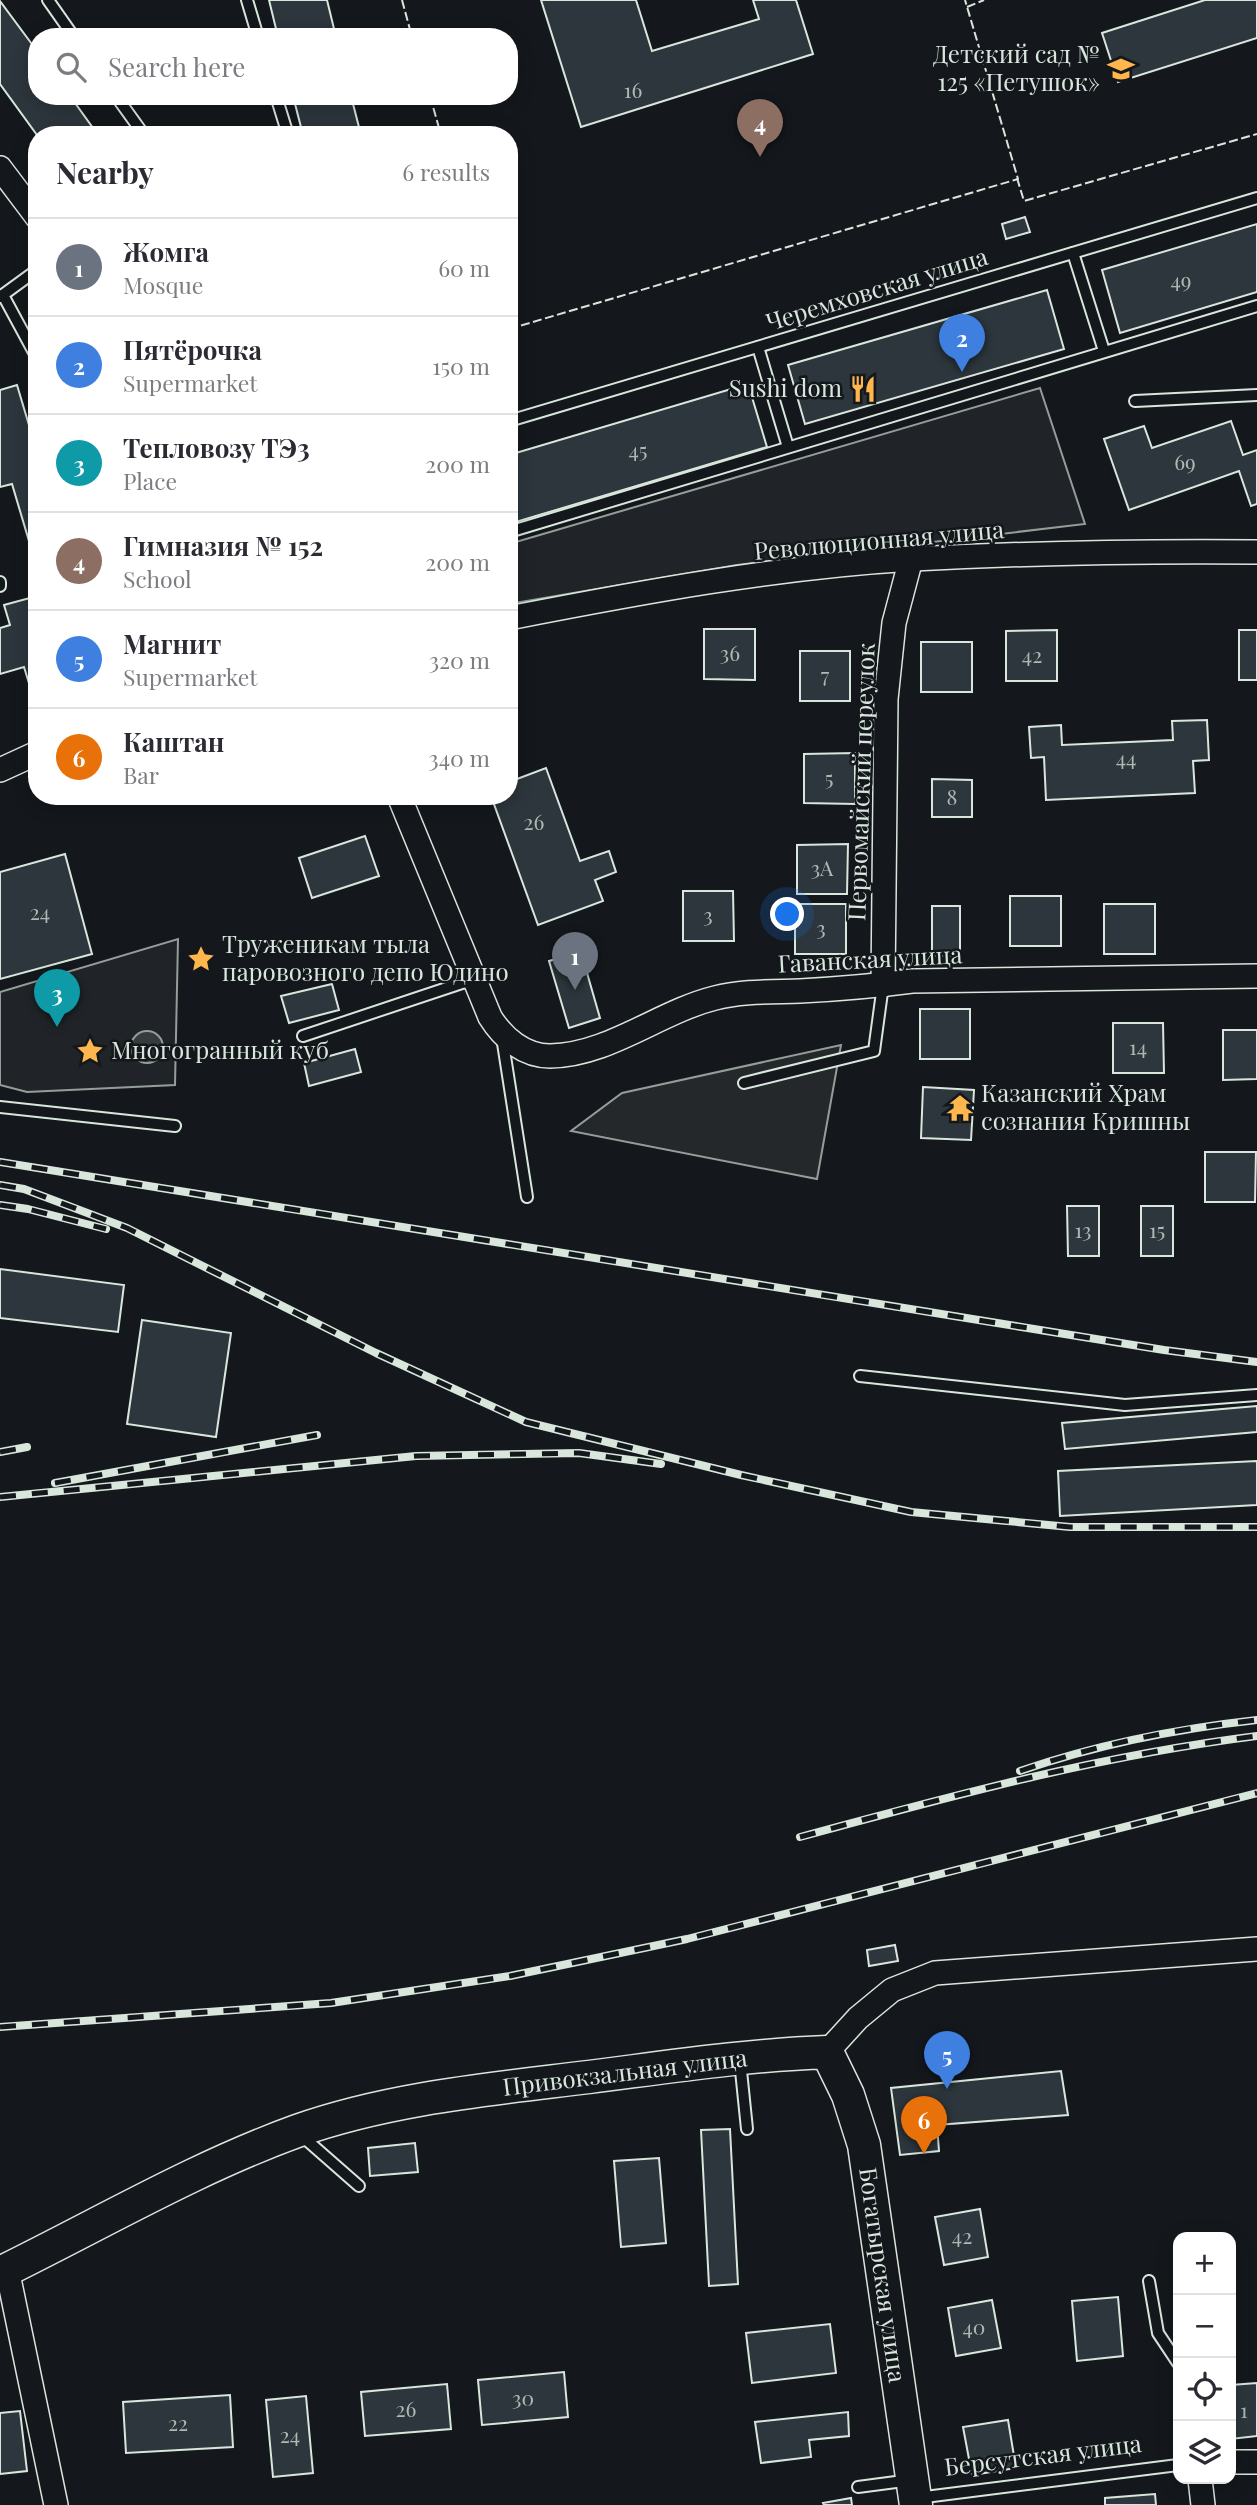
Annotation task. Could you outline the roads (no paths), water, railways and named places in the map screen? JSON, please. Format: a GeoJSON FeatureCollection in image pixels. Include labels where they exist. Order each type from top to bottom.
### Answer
{"type":"FeatureCollection","features":[{"type":"Feature","properties":{"kind":"main road","name":"Привокзальная улица"},"geometry":{"type":"LineString","coordinates":[[3,2271],[235,2157],[298,2131],[353,2114],[503,2087],[740,2058],[827,2052]]}},
{"type":"Feature","properties":{"kind":"main road","name":"Богатырская улица"},"geometry":{"type":"LineString","coordinates":[[827,2052],[848,2095],[864,2145],[914,2495]]}},
{"type":"Feature","properties":{"kind":"street"},"geometry":{"type":"LineString","coordinates":[[0,168],[28,205]]}},
{"type":"Feature","properties":{"kind":"street","name":"Революционная улица"},"geometry":{"type":"LineString","coordinates":[[518,616],[653,591],[781,573],[911,559],[1137,551],[1257,552]]}},
{"type":"Feature","properties":{"kind":"street","name":"Первомайский переулок"},"geometry":{"type":"LineString","coordinates":[[883,985],[886,699],[894,623],[911,559]]}},
{"type":"Feature","properties":{"kind":"street"},"geometry":{"type":"LineString","coordinates":[[0,770],[28,758]]}},
{"type":"Feature","properties":{"kind":"street"},"geometry":{"type":"LineString","coordinates":[[403,805],[474,979],[502,1036]]}},
{"type":"Feature","properties":{"kind":"street","name":"Гаванская улица"},"geometry":{"type":"LineString","coordinates":[[502,1036],[532,1053],[548,1056],[570,1054],[604,1044],[695,1003],[719,997],[912,981],[1257,976]]}},
{"type":"Feature","properties":{"kind":"street"},"geometry":{"type":"LineString","coordinates":[[827,2052],[858,2018],[892,1990],[935,1973],[1257,1949]]}},
{"type":"Feature","properties":{"kind":"street"},"geometry":{"type":"LineString","coordinates":[[3,2271],[56,2505]]}},
{"type":"Feature","properties":{"kind":"street"},"geometry":{"type":"LineString","coordinates":[[1236,2462],[1257,2462]]}},
{"type":"Feature","properties":{"kind":"street"},"geometry":{"type":"LineString","coordinates":[[1200,2484],[1203,2505]]}},
{"type":"Feature","properties":{"kind":"lane"},"geometry":{"type":"LineString","coordinates":[[48,0],[68,28]]}},
{"type":"Feature","properties":{"kind":"lane"},"geometry":{"type":"LineString","coordinates":[[247,0],[255,28]]}},
{"type":"Feature","properties":{"kind":"lane"},"geometry":{"type":"LineString","coordinates":[[122,105],[138,126]]}},
{"type":"Feature","properties":{"kind":"lane"},"geometry":{"type":"LineString","coordinates":[[279,105],[285,126]]}},
{"type":"Feature","properties":{"kind":"lane","name":"Черемховская улица"},"geometry":{"type":"LineString","coordinates":[[518,418],[1257,198]]}},
{"type":"Feature","properties":{"kind":"lane"},"geometry":{"type":"LineString","coordinates":[[1073,253],[1104,351]]}},
{"type":"Feature","properties":{"kind":"lane"},"geometry":{"type":"LineString","coordinates":[[28,277],[2,296],[28,342]]}},
{"type":"Feature","properties":{"kind":"lane"},"geometry":{"type":"LineString","coordinates":[[518,529],[1257,306]]}},
{"type":"Feature","properties":{"kind":"lane"},"geometry":{"type":"LineString","coordinates":[[758,347],[788,447]]}},
{"type":"Feature","properties":{"kind":"lane"},"geometry":{"type":"LineString","coordinates":[[1135,401],[1257,395]]}},
{"type":"Feature","properties":{"kind":"lane"},"geometry":{"type":"LineString","coordinates":[[303,1036],[474,979]]}},
{"type":"Feature","properties":{"kind":"lane","name":"Первомайский переулок"},"geometry":{"type":"LineString","coordinates":[[744,1083],[874,1051],[883,985]]}},
{"type":"Feature","properties":{"kind":"lane"},"geometry":{"type":"LineString","coordinates":[[502,1036],[527,1197]]}},
{"type":"Feature","properties":{"kind":"lane"},"geometry":{"type":"LineString","coordinates":[[0,1107],[175,1126]]}},
{"type":"Feature","properties":{"kind":"lane"},"geometry":{"type":"LineString","coordinates":[[860,1376],[1125,1405],[1257,1395]]}},
{"type":"Feature","properties":{"kind":"lane"},"geometry":{"type":"LineString","coordinates":[[740,2058],[747,2129]]}},
{"type":"Feature","properties":{"kind":"lane"},"geometry":{"type":"LineString","coordinates":[[298,2131],[359,2186]]}},
{"type":"Feature","properties":{"kind":"lane"},"geometry":{"type":"LineString","coordinates":[[1149,2281],[1158,2333],[1175,2358]]}},
{"type":"Feature","properties":{"kind":"lane","name":"Берсутская улица"},"geometry":{"type":"LineString","coordinates":[[858,2487],[914,2495],[1173,2466]]}},
{"type":"Feature","properties":{"kind":"railway"},"geometry":{"type":"LineString","coordinates":[[0,1162],[1164,1350],[1257,1362]]}},
{"type":"Feature","properties":{"kind":"railway"},"geometry":{"type":"LineString","coordinates":[[0,1185],[24,1189],[127,1228],[376,1353],[526,1422],[741,1475],[911,1512],[1070,1527],[1257,1527]]}},
{"type":"Feature","properties":{"kind":"railway"},"geometry":{"type":"LineString","coordinates":[[0,1205],[28,1209],[106,1229]]}},
{"type":"Feature","properties":{"kind":"railway"},"geometry":{"type":"LineString","coordinates":[[55,1483],[317,1435]]}},
{"type":"Feature","properties":{"kind":"railway"},"geometry":{"type":"LineString","coordinates":[[0,1452],[27,1447]]}},
{"type":"Feature","properties":{"kind":"railway"},"geometry":{"type":"LineString","coordinates":[[0,1497],[416,1456],[579,1453],[661,1464]]}},
{"type":"Feature","properties":{"kind":"railway"},"geometry":{"type":"LineString","coordinates":[[1020,1771],[1137,1739],[1257,1720]]}},
{"type":"Feature","properties":{"kind":"railway"},"geometry":{"type":"LineString","coordinates":[[800,1837],[1084,1765],[1257,1736]]}},
{"type":"Feature","properties":{"kind":"railway"},"geometry":{"type":"LineString","coordinates":[[0,2027],[331,2003],[510,1976],[687,1939],[1257,1793]]}},
{"type":"Feature","properties":{"kind":"place","name":"Детский сад № 125 «Петушок»"},"geometry":{"type":"Point","coordinates":[1121,69]}},
{"type":"Feature","properties":{"kind":"place","name":"Гимназия № 152"},"geometry":{"type":"Point","coordinates":[760,157]}},
{"type":"Feature","properties":{"kind":"place","name":"Пятёрочка"},"geometry":{"type":"Point","coordinates":[962,372]}},
{"type":"Feature","properties":{"kind":"place","name":"Sushi dom"},"geometry":{"type":"Point","coordinates":[863,389]}},
{"type":"Feature","properties":{"kind":"place","name":"Труженикам тыла паровозного депо Юдино"},"geometry":{"type":"Point","coordinates":[201,959]}},
{"type":"Feature","properties":{"kind":"place","name":"Жомга"},"geometry":{"type":"Point","coordinates":[575,990]}},
{"type":"Feature","properties":{"kind":"place","name":"Тепловозу ТЭ3"},"geometry":{"type":"Point","coordinates":[57,1027]}},
{"type":"Feature","properties":{"kind":"place","name":"Многогранный куб"},"geometry":{"type":"Point","coordinates":[90,1051]}},
{"type":"Feature","properties":{"kind":"place","name":"Казанский Храм сознания Кришны"},"geometry":{"type":"Point","coordinates":[960,1108]}},
{"type":"Feature","properties":{"kind":"place","name":"Магнит"},"geometry":{"type":"Point","coordinates":[947,2089]}},
{"type":"Feature","properties":{"kind":"place","name":"Каштан"},"geometry":{"type":"Point","coordinates":[924,2154]}}]}
